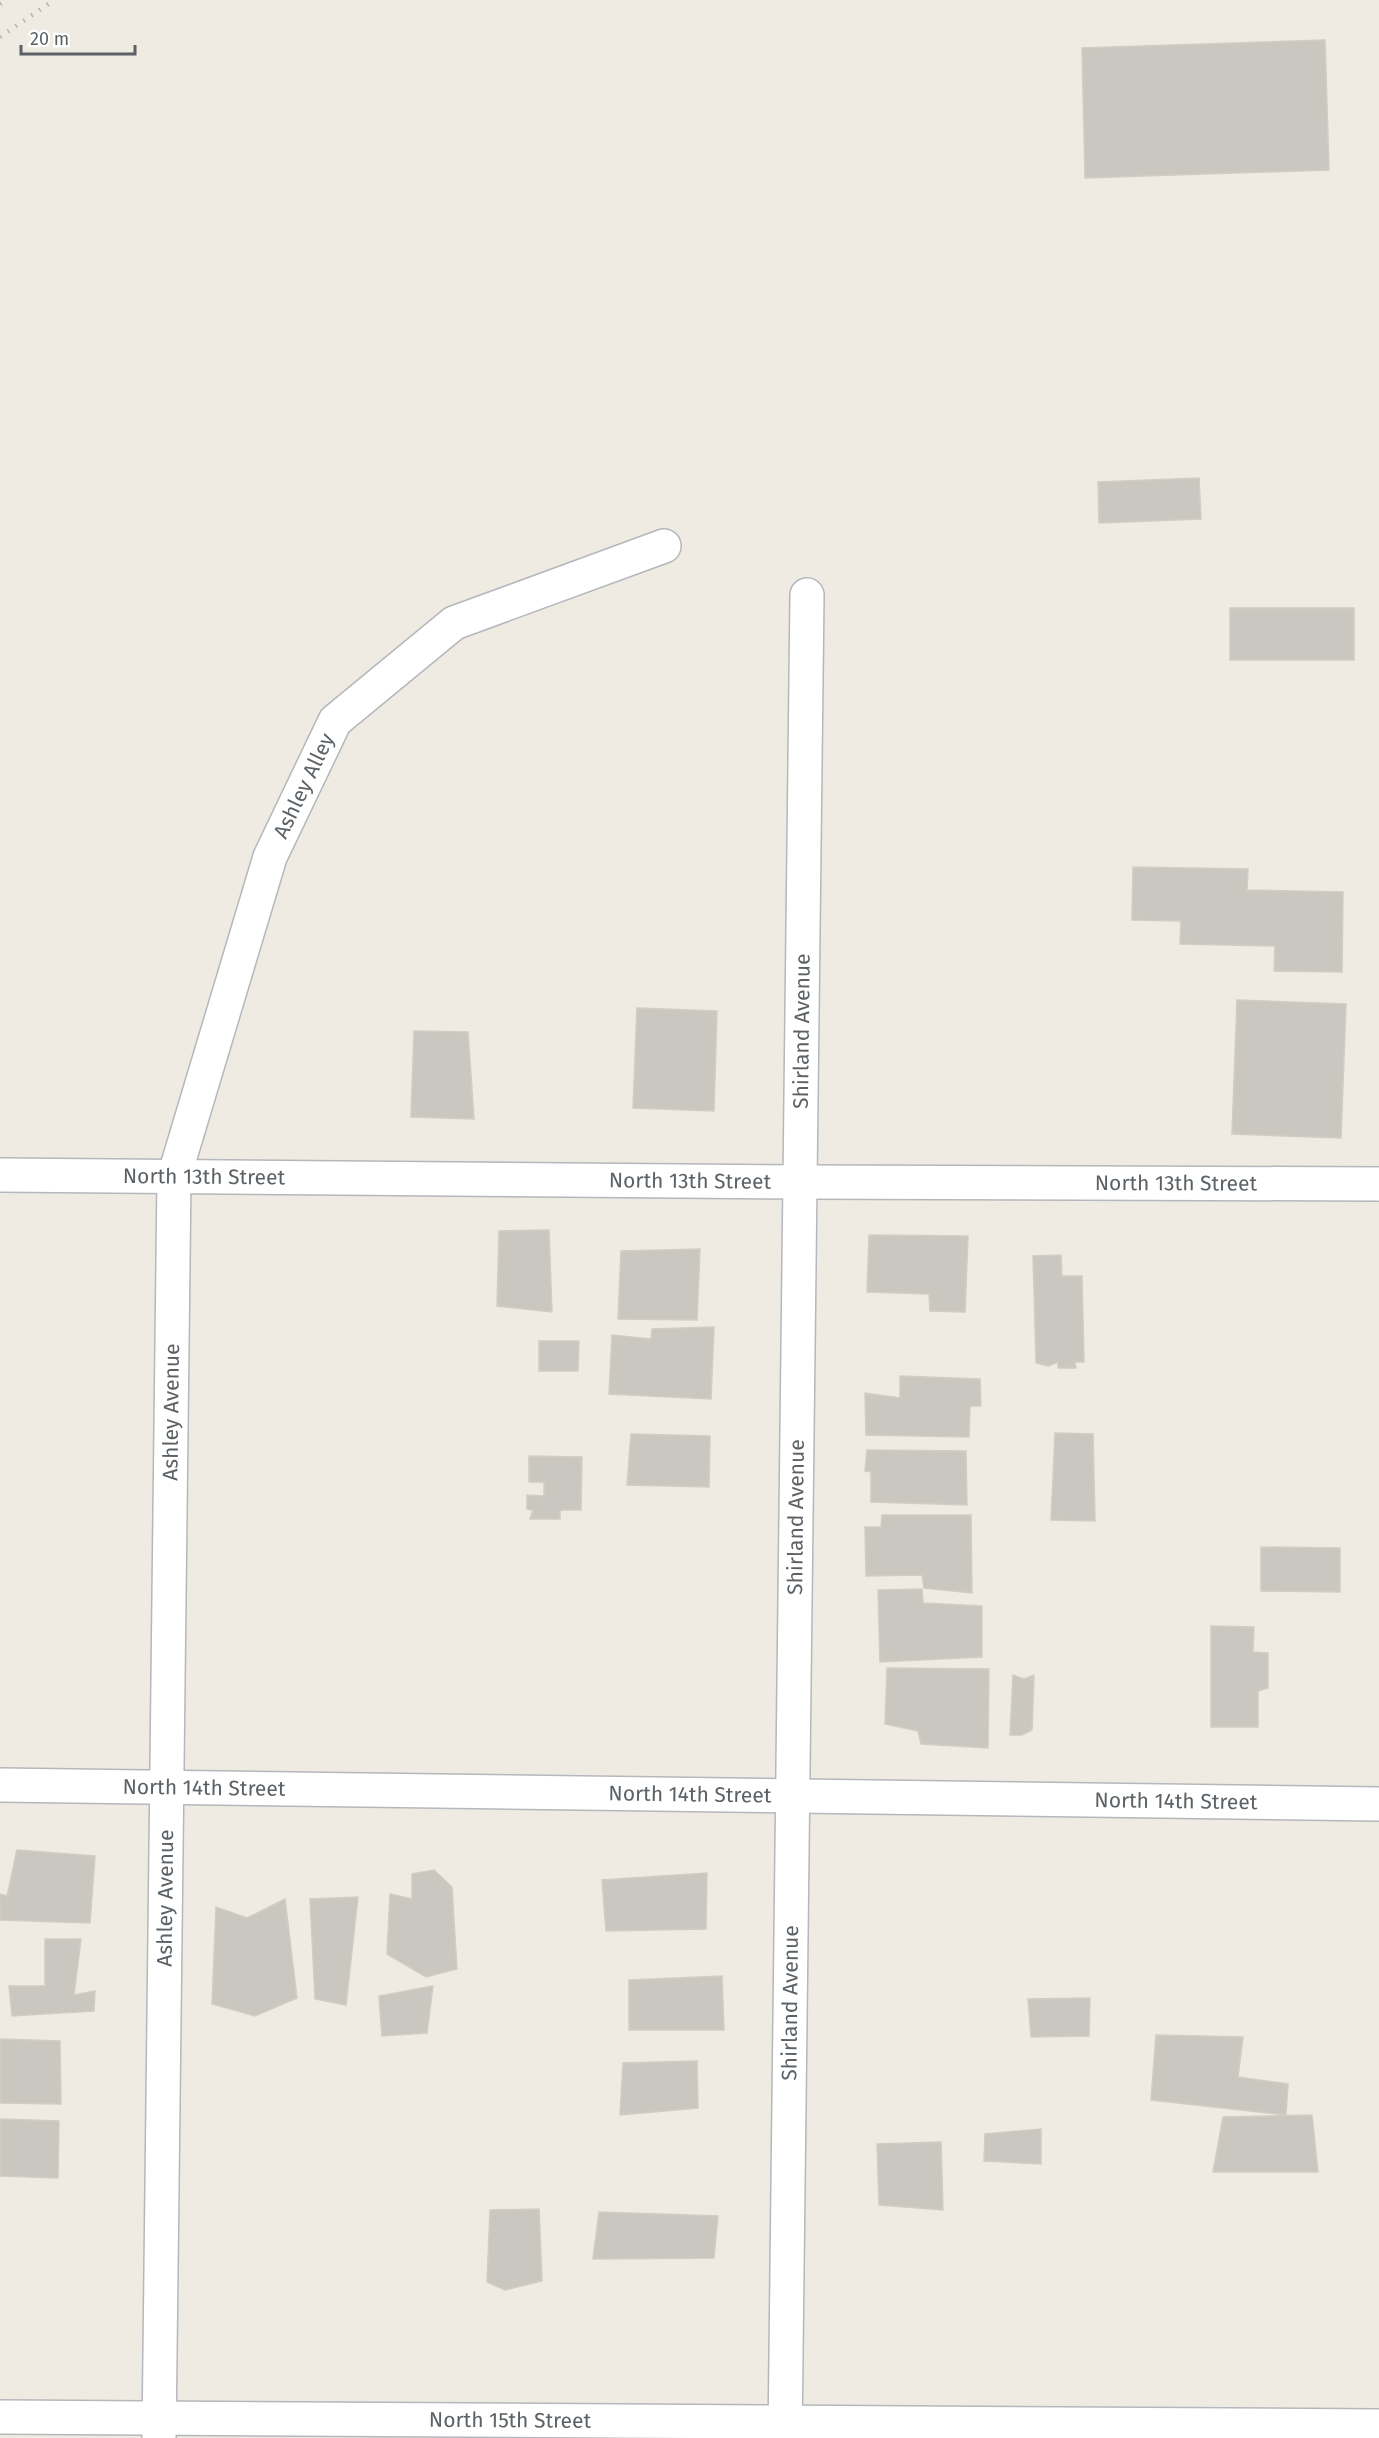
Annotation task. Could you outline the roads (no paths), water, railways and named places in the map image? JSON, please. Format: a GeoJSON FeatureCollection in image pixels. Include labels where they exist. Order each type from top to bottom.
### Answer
{"type":"FeatureCollection","features":[{"type":"Feature","properties":{"kind":"street","name":"Ashley Alley"},"geometry":{"type":"LineString","coordinates":[[174,1177],[270,857],[335,721],[454,623],[664,546]]}},
{"type":"Feature","properties":{"kind":"street","name":"Shirland Avenue"},"geometry":{"type":"LineString","coordinates":[[785,2430],[807,595]]}},
{"type":"Feature","properties":{"kind":"street","name":"North 13th Street"},"geometry":{"type":"LineString","coordinates":[[0,1175],[1379,1184]]}},
{"type":"Feature","properties":{"kind":"street","name":"Ashley Avenue"},"geometry":{"type":"LineString","coordinates":[[159,2428],[174,1177]]}},
{"type":"Feature","properties":{"kind":"street","name":"North 14th Street"},"geometry":{"type":"LineString","coordinates":[[0,1785],[1379,1804]]}},
{"type":"Feature","properties":{"kind":"street","name":"North 15th Street"},"geometry":{"type":"LineString","coordinates":[[0,2417],[159,2428],[785,2430],[1379,2426]]}},
{"type":"Feature","properties":{"kind":"railway"},"geometry":{"type":"LineString","coordinates":[[0,4],[6,0]]}},
{"type":"Feature","properties":{"kind":"railway"},"geometry":{"type":"LineString","coordinates":[[0,37],[54,0]]}}]}
